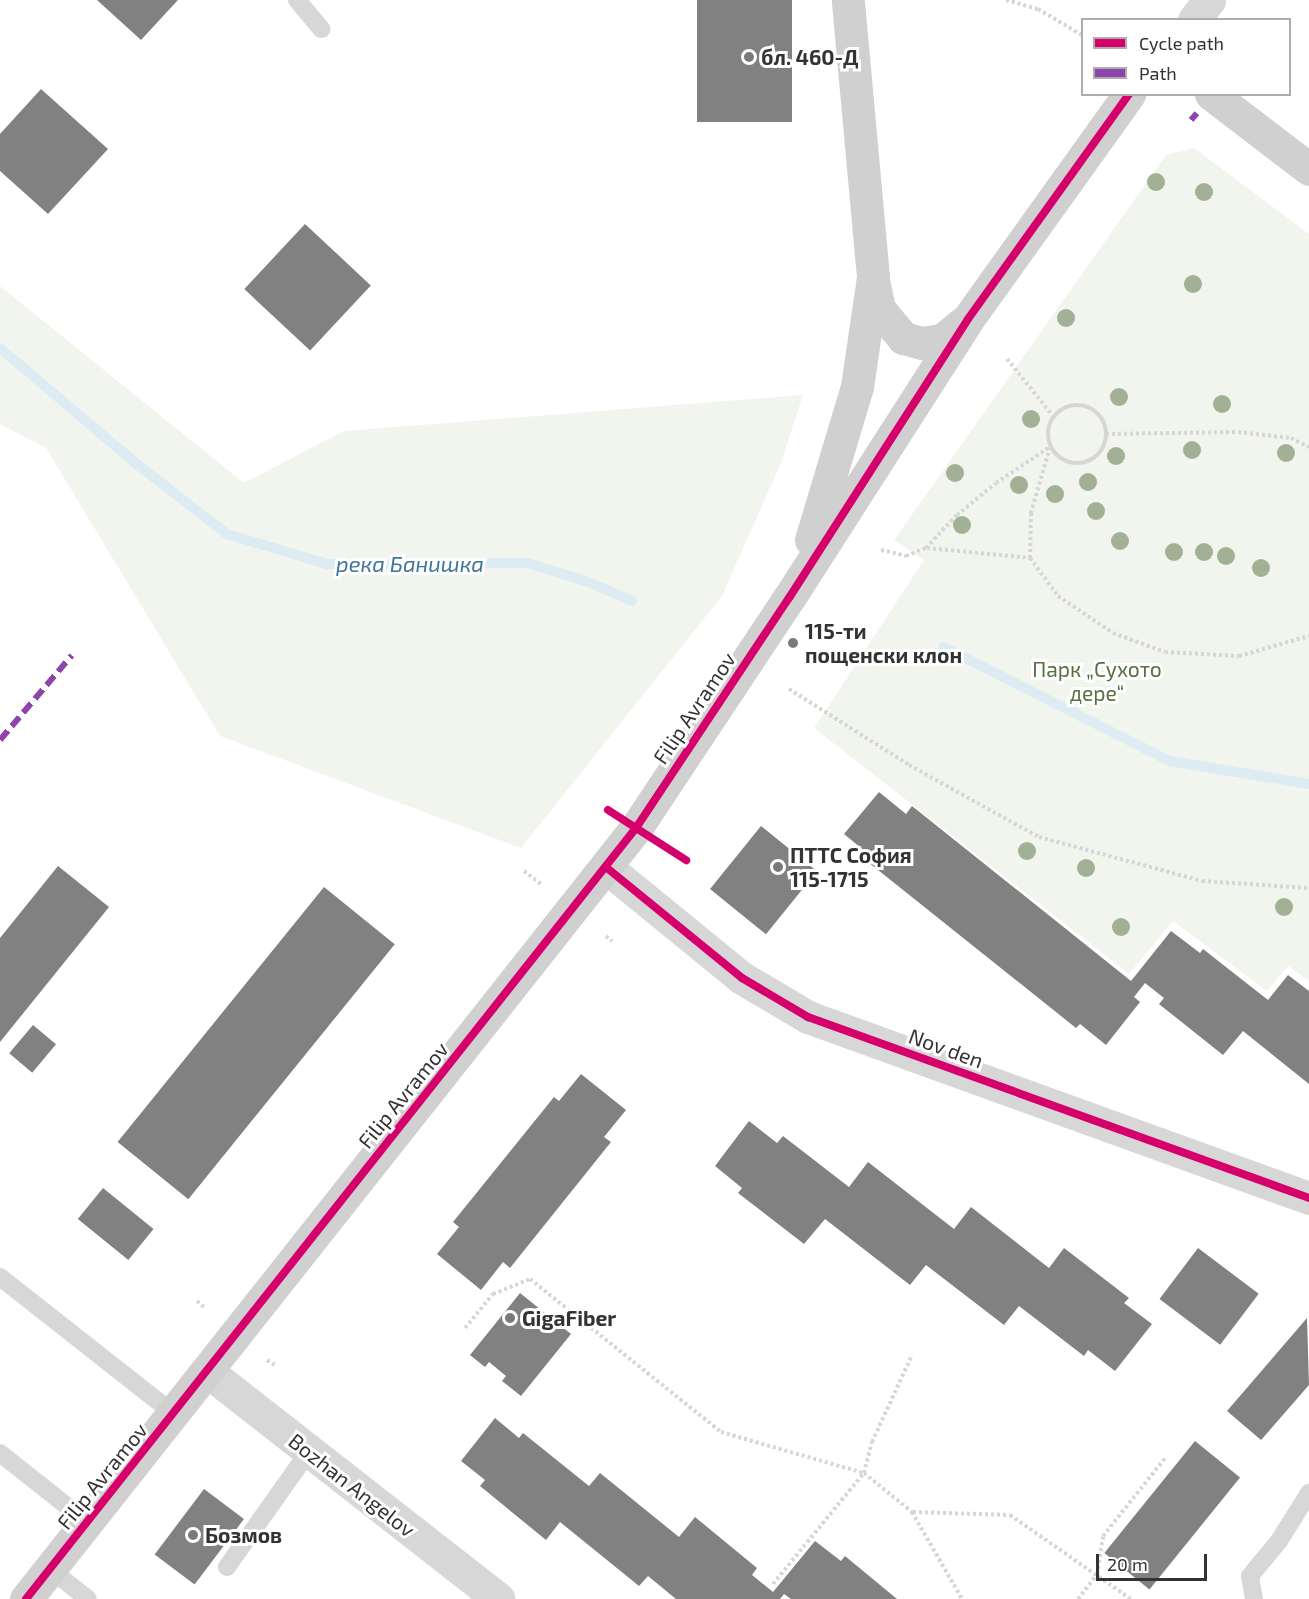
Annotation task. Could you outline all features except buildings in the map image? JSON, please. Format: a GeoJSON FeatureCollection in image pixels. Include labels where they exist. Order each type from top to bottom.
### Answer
{"type":"FeatureCollection","features":[{"type":"Feature","properties":{"kind":"street"},"geometry":{"type":"LineString","coordinates":[[848,0],[873,278],[879,309],[903,338],[922,343],[942,340],[968,319]]}},
{"type":"Feature","properties":{"kind":"street"},"geometry":{"type":"LineString","coordinates":[[1196,18],[1209,0]]}},
{"type":"Feature","properties":{"kind":"street"},"geometry":{"type":"LineString","coordinates":[[789,598],[968,319],[1129,96]]}},
{"type":"Feature","properties":{"kind":"street"},"geometry":{"type":"LineString","coordinates":[[1214,96],[1309,169]]}},
{"type":"Feature","properties":{"kind":"street"},"geometry":{"type":"LineString","coordinates":[[789,598],[828,493],[857,387],[873,278]]}},
{"type":"Feature","properties":{"kind":"street","name":"Filip Avramov"},"geometry":{"type":"LineString","coordinates":[[26,1599],[607,868],[789,598]]}},
{"type":"Feature","properties":{"kind":"street","name":"Nov den"},"geometry":{"type":"LineString","coordinates":[[607,868],[742,978],[808,1017],[1309,1198]]}},
{"type":"Feature","properties":{"kind":"street","name":"Bozhan Angelov"},"geometry":{"type":"LineString","coordinates":[[207,1371],[498,1599]]}},
{"type":"Feature","properties":{"kind":"lane"},"geometry":{"type":"LineString","coordinates":[[297,0],[321,29]]}},
{"type":"Feature","properties":{"kind":"lane"},"geometry":{"type":"LineString","coordinates":[[0,1277],[174,1414]]}},
{"type":"Feature","properties":{"kind":"lane"},"geometry":{"type":"LineString","coordinates":[[227,1567],[309,1451]]}},
{"type":"Feature","properties":{"kind":"lane"},"geometry":{"type":"LineString","coordinates":[[0,1454],[87,1522]]}},
{"type":"Feature","properties":{"kind":"lane"},"geometry":{"type":"LineString","coordinates":[[1254,1599],[1250,1576],[1279,1541],[1309,1493]]}},
{"type":"Feature","properties":{"kind":"lane"},"geometry":{"type":"LineString","coordinates":[[50,1569],[88,1599]]}},
{"type":"Feature","properties":{"kind":"path"},"geometry":{"type":"LineString","coordinates":[[1006,0],[1038,9],[1081,34]]}},
{"type":"Feature","properties":{"kind":"path"},"geometry":{"type":"LineString","coordinates":[[1007,358],[1053,416]]}},
{"type":"Feature","properties":{"kind":"path"},"geometry":{"type":"LineString","coordinates":[[1050,447],[1064,461],[1084,463],[1101,452],[1106,434],[1098,415],[1081,405],[1062,409],[1053,416],[1047,431],[1050,447],[1030,513],[1030,558],[1058,596],[1113,633],[1165,652],[1239,656],[1308,639]]}},
{"type":"Feature","properties":{"kind":"path"},"geometry":{"type":"LineString","coordinates":[[1106,434],[1238,432],[1291,438],[1309,447]]}},
{"type":"Feature","properties":{"kind":"path"},"geometry":{"type":"LineString","coordinates":[[881,550],[906,556],[926,548],[988,489],[1050,447]]}},
{"type":"Feature","properties":{"kind":"path"},"geometry":{"type":"LineString","coordinates":[[926,548],[1030,558]]}},
{"type":"Feature","properties":{"kind":"path"},"geometry":{"type":"LineString","coordinates":[[789,689],[909,765],[1039,837],[1202,880],[1309,888]]}},
{"type":"Feature","properties":{"kind":"path"},"geometry":{"type":"LineString","coordinates":[[524,871],[543,886]]}},
{"type":"Feature","properties":{"kind":"path"},"geometry":{"type":"LineString","coordinates":[[606,936],[612,941]]}},
{"type":"Feature","properties":{"kind":"path"},"geometry":{"type":"LineString","coordinates":[[465,1328],[493,1294],[530,1279],[721,1432],[864,1473],[912,1512],[962,1599]]}},
{"type":"Feature","properties":{"kind":"path"},"geometry":{"type":"LineString","coordinates":[[197,1301],[205,1308]]}},
{"type":"Feature","properties":{"kind":"path"},"geometry":{"type":"LineString","coordinates":[[773,1584],[864,1473],[872,1442],[912,1354]]}},
{"type":"Feature","properties":{"kind":"path"},"geometry":{"type":"LineString","coordinates":[[267,1360],[275,1365]]}},
{"type":"Feature","properties":{"kind":"path"},"geometry":{"type":"LineString","coordinates":[[1078,1599],[1097,1575],[1103,1536],[1166,1457]]}},
{"type":"Feature","properties":{"kind":"path"},"geometry":{"type":"LineString","coordinates":[[912,1512],[1010,1515],[1131,1599]]}},
{"type":"Feature","properties":{"kind":"green space","name":"Парк „Сухото дере“"},"geometry":{"type":"Polygon","coordinates":[[[1194,148],[1309,234],[1309,981],[1288,966],[1267,991],[1173,921],[1129,974],[814,728],[924,560],[894,540],[1166,155],[1194,148]]]}},
{"type":"Feature","properties":{"kind":"green space"},"geometry":{"type":"Polygon","coordinates":[[[0,286],[244,483],[344,431],[803,395],[781,463],[722,596],[521,848],[220,736],[46,448],[0,424],[0,286]]]}},
{"type":"Feature","properties":{"kind":"waterway","name":"река Банишка"},"geometry":{"type":"LineString","coordinates":[[0,348],[138,465],[227,534],[327,564],[527,563],[586,581],[632,601]]}},
{"type":"Feature","properties":{"kind":"waterway","name":"река Банишка"},"geometry":{"type":"LineString","coordinates":[[943,647],[1170,761],[1309,784]]}},
{"type":"Feature","properties":{"kind":"marked path"},"geometry":{"type":"LineString","coordinates":[[1191,120],[1197,113]]}},
{"type":"Feature","properties":{"kind":"marked path"},"geometry":{"type":"LineString","coordinates":[[0,740],[72,655]]}},
{"type":"Feature","properties":{"kind":"cycle path"},"geometry":{"type":"LineString","coordinates":[[26,1599],[636,828],[789,598],[968,319],[1128,96]]}},
{"type":"Feature","properties":{"kind":"cycle path"},"geometry":{"type":"LineString","coordinates":[[608,810],[686,860]]}},
{"type":"Feature","properties":{"kind":"cycle path"},"geometry":{"type":"LineString","coordinates":[[607,868],[742,978],[808,1017],[1309,1198]]}},
{"type":"Feature","properties":{"kind":"place","name":"бл. 460-Д"},"geometry":{"type":"Point","coordinates":[749,57]}},
{"type":"Feature","properties":{"kind":"place","name":"115-ти пощенски клон"},"geometry":{"type":"Point","coordinates":[793,643]}},
{"type":"Feature","properties":{"kind":"place","name":"ПТТС София 115-1715"},"geometry":{"type":"Point","coordinates":[778,867]}},
{"type":"Feature","properties":{"kind":"place","name":"GigaFiber"},"geometry":{"type":"Point","coordinates":[510,1318]}},
{"type":"Feature","properties":{"kind":"place","name":"Бозмов"},"geometry":{"type":"Point","coordinates":[193,1535]}}]}
